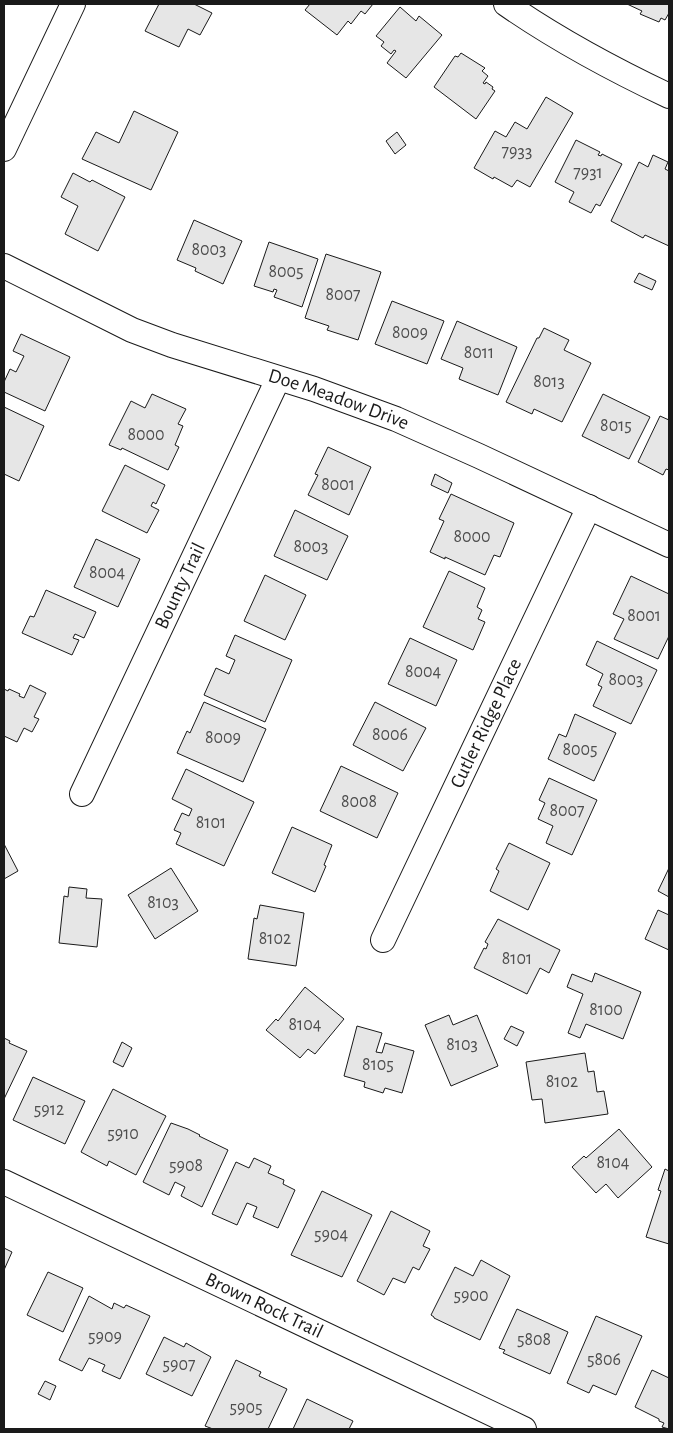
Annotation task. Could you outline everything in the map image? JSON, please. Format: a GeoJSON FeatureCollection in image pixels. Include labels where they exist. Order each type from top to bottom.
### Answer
{"type":"FeatureCollection","features":[{"type":"Feature","properties":{"kind":"street"},"geometry":{"type":"LineString","coordinates":[[4,149],[73,4]]}},
{"type":"Feature","properties":{"kind":"street"},"geometry":{"type":"LineString","coordinates":[[506,4],[569,46],[669,96]]}},
{"type":"Feature","properties":{"kind":"street","name":"Doe Meadow Drive"},"geometry":{"type":"LineString","coordinates":[[4,266],[132,330],[172,345],[314,389],[396,419],[669,545]]}},
{"type":"Feature","properties":{"kind":"street","name":"Bounty Trail"},"geometry":{"type":"LineString","coordinates":[[82,794],[278,379]]}},
{"type":"Feature","properties":{"kind":"street","name":"Cutler Ridge Place"},"geometry":{"type":"LineString","coordinates":[[383,940],[588,507]]}},
{"type":"Feature","properties":{"kind":"street","name":"Brown Rock Trail"},"geometry":{"type":"LineString","coordinates":[[4,1182],[524,1429]]}},
{"type":"Feature","properties":{"kind":"building"},"geometry":{"type":"Polygon","coordinates":[[[159,4],[194,4],[212,13],[200,35],[188,29],[179,47],[145,31],[159,4]]]}},
{"type":"Feature","properties":{"kind":"building"},"geometry":{"type":"Polygon","coordinates":[[[310,4],[373,4],[365,14],[361,11],[351,24],[348,21],[337,35],[305,10],[310,4]]]}},
{"type":"Feature","properties":{"kind":"building"},"geometry":{"type":"Polygon","coordinates":[[[627,4],[669,4],[669,13],[665,20],[661,18],[659,22],[640,14],[642,11],[627,4]]]}},
{"type":"Feature","properties":{"kind":"building"},"geometry":{"type":"Polygon","coordinates":[[[400,7],[416,21],[419,16],[442,35],[406,78],[387,63],[396,51],[394,50],[391,54],[381,46],[384,42],[376,36],[400,7]]]}},
{"type":"Feature","properties":{"kind":"building"},"geometry":{"type":"Polygon","coordinates":[[[461,53],[485,68],[482,71],[488,76],[483,83],[485,84],[486,82],[495,91],[476,119],[434,87],[455,56],[458,57],[461,53]]]}},
{"type":"Feature","properties":{"kind":"building"},"geometry":{"type":"Polygon","coordinates":[[[546,97],[573,113],[530,187],[517,180],[512,187],[474,168],[495,131],[506,137],[515,122],[527,129],[546,97]]]}},
{"type":"Feature","properties":{"kind":"building"},"geometry":{"type":"Polygon","coordinates":[[[134,111],[178,132],[151,190],[82,159],[96,132],[119,143],[134,111]]]}},
{"type":"Feature","properties":{"kind":"building"},"geometry":{"type":"Polygon","coordinates":[[[397,132],[406,145],[395,154],[386,141],[397,132]]]}},
{"type":"Feature","properties":{"kind":"building"},"geometry":{"type":"Polygon","coordinates":[[[576,140],[600,152],[598,155],[601,156],[602,154],[622,164],[600,206],[596,204],[591,213],[569,202],[574,192],[555,182],[576,140]]]}},
{"type":"Feature","properties":{"kind":"building"},"geometry":{"type":"Polygon","coordinates":[[[653,155],[668,162],[665,169],[669,171],[669,246],[645,235],[643,238],[611,221],[639,162],[648,167],[653,155]]]}},
{"type":"Feature","properties":{"kind":"building"},"geometry":{"type":"Polygon","coordinates":[[[73,173],[90,182],[92,180],[125,197],[98,251],[65,234],[78,206],[61,197],[73,173]]]}},
{"type":"Feature","properties":{"kind":"building"},"geometry":{"type":"Polygon","coordinates":[[[194,220],[242,241],[223,284],[195,271],[196,268],[177,260],[194,220]]]}},
{"type":"Feature","properties":{"kind":"building"},"geometry":{"type":"Polygon","coordinates":[[[269,242],[318,259],[302,307],[274,297],[277,290],[274,289],[273,292],[254,286],[269,242]]]}},
{"type":"Feature","properties":{"kind":"building"},"geometry":{"type":"Polygon","coordinates":[[[326,254],[381,272],[358,340],[327,330],[329,326],[305,318],[326,254]]]}},
{"type":"Feature","properties":{"kind":"building"},"geometry":{"type":"Polygon","coordinates":[[[639,273],[656,281],[652,290],[634,282],[639,273]]]}},
{"type":"Feature","properties":{"kind":"building"},"geometry":{"type":"Polygon","coordinates":[[[392,301],[444,321],[427,364],[375,344],[392,301]]]}},
{"type":"Feature","properties":{"kind":"building"},"geometry":{"type":"Polygon","coordinates":[[[457,321],[517,347],[498,395],[459,379],[463,368],[441,359],[457,321]]]}},
{"type":"Feature","properties":{"kind":"building"},"geometry":{"type":"Polygon","coordinates":[[[544,328],[569,340],[564,350],[591,363],[562,422],[534,409],[532,414],[506,402],[537,338],[539,338],[544,328]]]}},
{"type":"Feature","properties":{"kind":"building"},"geometry":{"type":"Polygon","coordinates":[[[21,334],[70,357],[45,411],[4,392],[4,382],[10,369],[16,372],[24,356],[13,351],[21,334]]]}},
{"type":"Feature","properties":{"kind":"building"},"geometry":{"type":"Polygon","coordinates":[[[152,394],[186,409],[178,424],[183,426],[175,445],[179,447],[168,470],[122,448],[121,450],[109,445],[131,401],[145,408],[152,394]]]}},
{"type":"Feature","properties":{"kind":"building"},"geometry":{"type":"Polygon","coordinates":[[[603,394],[650,417],[629,459],[582,436],[603,394]]]}},
{"type":"Feature","properties":{"kind":"building"},"geometry":{"type":"Polygon","coordinates":[[[4,407],[44,426],[19,481],[4,474],[4,407]]]}},
{"type":"Feature","properties":{"kind":"building"},"geometry":{"type":"Polygon","coordinates":[[[660,416],[669,420],[669,470],[666,469],[663,475],[638,462],[660,416]]]}},
{"type":"Feature","properties":{"kind":"building"},"geometry":{"type":"Polygon","coordinates":[[[328,447],[371,467],[349,515],[308,495],[318,475],[315,474],[328,447]]]}},
{"type":"Feature","properties":{"kind":"building"},"geometry":{"type":"Polygon","coordinates":[[[125,465],[165,485],[156,504],[153,502],[151,506],[159,510],[147,533],[102,511],[125,465]]]}},
{"type":"Feature","properties":{"kind":"building"},"geometry":{"type":"Polygon","coordinates":[[[435,474],[452,483],[448,493],[431,485],[435,474]]]}},
{"type":"Feature","properties":{"kind":"building"},"geometry":{"type":"Polygon","coordinates":[[[451,494],[514,523],[500,557],[494,555],[485,575],[430,552],[444,521],[439,519],[451,494]]]}},
{"type":"Feature","properties":{"kind":"building"},"geometry":{"type":"Polygon","coordinates":[[[295,510],[348,536],[327,580],[274,556],[295,510]]]}},
{"type":"Feature","properties":{"kind":"building"},"geometry":{"type":"Polygon","coordinates":[[[96,539],[140,559],[118,607],[74,587],[96,539]]]}},
{"type":"Feature","properties":{"kind":"building"},"geometry":{"type":"Polygon","coordinates":[[[449,571],[485,588],[477,607],[482,610],[478,619],[485,622],[473,650],[423,627],[449,571]]]}},
{"type":"Feature","properties":{"kind":"building"},"geometry":{"type":"Polygon","coordinates":[[[265,575],[306,595],[285,640],[244,621],[265,575]]]}},
{"type":"Feature","properties":{"kind":"building"},"geometry":{"type":"Polygon","coordinates":[[[631,576],[669,594],[669,636],[658,659],[614,639],[624,619],[613,614],[631,576]]]}},
{"type":"Feature","properties":{"kind":"building"},"geometry":{"type":"Polygon","coordinates":[[[46,590],[96,612],[84,638],[75,634],[73,638],[79,640],[72,655],[22,633],[30,616],[34,617],[46,590]]]}},
{"type":"Feature","properties":{"kind":"building"},"geometry":{"type":"Polygon","coordinates":[[[235,635],[292,660],[265,722],[204,695],[216,668],[229,674],[235,660],[226,656],[235,635]]]}},
{"type":"Feature","properties":{"kind":"building"},"geometry":{"type":"Polygon","coordinates":[[[410,638],[457,660],[436,706],[388,684],[410,638]]]}},
{"type":"Feature","properties":{"kind":"building"},"geometry":{"type":"Polygon","coordinates":[[[597,641],[657,670],[631,724],[593,706],[602,687],[598,685],[603,674],[586,665],[597,641]]]}},
{"type":"Feature","properties":{"kind":"building"},"geometry":{"type":"Polygon","coordinates":[[[30,685],[46,693],[34,717],[39,719],[32,732],[24,728],[17,742],[4,736],[4,689],[8,691],[9,689],[24,698],[30,685]]]}},
{"type":"Feature","properties":{"kind":"building"},"geometry":{"type":"Polygon","coordinates":[[[204,702],[266,729],[243,782],[177,753],[187,731],[190,733],[204,702]]]}},
{"type":"Feature","properties":{"kind":"building"},"geometry":{"type":"Polygon","coordinates":[[[375,702],[426,728],[403,771],[353,745],[375,702]]]}},
{"type":"Feature","properties":{"kind":"building"},"geometry":{"type":"Polygon","coordinates":[[[575,714],[616,733],[594,781],[548,759],[559,734],[566,737],[575,714]]]}},
{"type":"Feature","properties":{"kind":"building"},"geometry":{"type":"Polygon","coordinates":[[[341,766],[398,793],[377,838],[320,811],[341,766]]]}},
{"type":"Feature","properties":{"kind":"building"},"geometry":{"type":"Polygon","coordinates":[[[186,769],[254,802],[224,866],[176,844],[181,833],[174,830],[182,813],[189,816],[192,809],[172,799],[186,769]]]}},
{"type":"Feature","properties":{"kind":"building"},"geometry":{"type":"Polygon","coordinates":[[[549,778],[597,800],[572,855],[546,843],[553,826],[538,819],[545,803],[539,800],[549,778]]]}},
{"type":"Feature","properties":{"kind":"building"},"geometry":{"type":"Polygon","coordinates":[[[292,827],[332,845],[324,865],[326,866],[315,892],[272,873],[292,827]]]}},
{"type":"Feature","properties":{"kind":"building"},"geometry":{"type":"Polygon","coordinates":[[[509,843],[550,863],[528,910],[490,891],[499,871],[496,869],[509,843]]]}},
{"type":"Feature","properties":{"kind":"building"},"geometry":{"type":"Polygon","coordinates":[[[4,844],[18,871],[4,879],[4,844]]]}},
{"type":"Feature","properties":{"kind":"building"},"geometry":{"type":"Polygon","coordinates":[[[171,868],[198,911],[155,939],[128,895],[171,868]]]}},
{"type":"Feature","properties":{"kind":"building"},"geometry":{"type":"Polygon","coordinates":[[[669,868],[669,897],[658,891],[669,868]]]}},
{"type":"Feature","properties":{"kind":"building"},"geometry":{"type":"Polygon","coordinates":[[[69,887],[87,889],[86,898],[102,899],[97,947],[59,943],[64,896],[68,897],[69,887]]]}},
{"type":"Feature","properties":{"kind":"building"},"geometry":{"type":"Polygon","coordinates":[[[260,905],[304,913],[296,966],[248,959],[254,918],[257,919],[260,905]]]}},
{"type":"Feature","properties":{"kind":"building"},"geometry":{"type":"Polygon","coordinates":[[[658,910],[669,915],[669,950],[645,939],[658,910]]]}},
{"type":"Feature","properties":{"kind":"building"},"geometry":{"type":"Polygon","coordinates":[[[498,919],[560,950],[549,973],[540,968],[527,994],[474,968],[484,948],[486,949],[488,944],[485,942],[498,919]]]}},
{"type":"Feature","properties":{"kind":"building"},"geometry":{"type":"Polygon","coordinates":[[[595,973],[641,992],[623,1039],[586,1024],[580,1038],[568,1033],[583,994],[567,987],[572,974],[592,982],[595,973]]]}},
{"type":"Feature","properties":{"kind":"building"},"geometry":{"type":"Polygon","coordinates":[[[305,987],[344,1019],[315,1054],[308,1049],[300,1058],[266,1030],[276,1019],[278,1021],[305,987]]]}},
{"type":"Feature","properties":{"kind":"building"},"geometry":{"type":"Polygon","coordinates":[[[449,1015],[453,1025],[477,1015],[498,1066],[451,1086],[425,1025],[449,1015]]]}},
{"type":"Feature","properties":{"kind":"building"},"geometry":{"type":"Polygon","coordinates":[[[357,1026],[382,1033],[376,1052],[382,1053],[385,1043],[414,1051],[402,1093],[385,1088],[383,1093],[364,1087],[365,1082],[344,1076],[357,1026]]]}},
{"type":"Feature","properties":{"kind":"building"},"geometry":{"type":"Polygon","coordinates":[[[511,1026],[524,1032],[517,1046],[504,1039],[511,1026]]]}},
{"type":"Feature","properties":{"kind":"building"},"geometry":{"type":"Polygon","coordinates":[[[4,1038],[10,1041],[9,1043],[27,1051],[4,1099],[4,1038]]]}},
{"type":"Feature","properties":{"kind":"building"},"geometry":{"type":"Polygon","coordinates":[[[122,1042],[132,1048],[123,1067],[113,1062],[122,1042]]]}},
{"type":"Feature","properties":{"kind":"building"},"geometry":{"type":"Polygon","coordinates":[[[585,1053],[588,1072],[594,1071],[597,1092],[604,1091],[608,1114],[545,1123],[542,1099],[532,1100],[526,1062],[585,1053]]]}},
{"type":"Feature","properties":{"kind":"building"},"geometry":{"type":"Polygon","coordinates":[[[33,1077],[85,1101],[65,1144],[13,1120],[33,1077]]]}},
{"type":"Feature","properties":{"kind":"building"},"geometry":{"type":"Polygon","coordinates":[[[113,1089],[166,1116],[136,1175],[109,1161],[107,1166],[81,1152],[113,1089]]]}},
{"type":"Feature","properties":{"kind":"building"},"geometry":{"type":"Polygon","coordinates":[[[171,1123],[188,1129],[228,1150],[202,1207],[181,1196],[185,1187],[175,1182],[169,1195],[143,1182],[171,1123]]]}},
{"type":"Feature","properties":{"kind":"building"},"geometry":{"type":"Polygon","coordinates":[[[619,1129],[652,1167],[618,1198],[606,1184],[596,1193],[572,1167],[584,1156],[586,1158],[619,1129]]]}},
{"type":"Feature","properties":{"kind":"building"},"geometry":{"type":"Polygon","coordinates":[[[254,1158],[271,1166],[268,1173],[284,1180],[283,1184],[295,1190],[278,1228],[253,1217],[257,1207],[247,1203],[237,1225],[212,1214],[236,1162],[249,1168],[254,1158]]]}},
{"type":"Feature","properties":{"kind":"building"},"geometry":{"type":"Polygon","coordinates":[[[665,1169],[669,1171],[669,1244],[646,1237],[661,1191],[658,1190],[665,1169]]]}},
{"type":"Feature","properties":{"kind":"building"},"geometry":{"type":"Polygon","coordinates":[[[322,1191],[372,1215],[342,1277],[291,1255],[322,1191]]]}},
{"type":"Feature","properties":{"kind":"building"},"geometry":{"type":"Polygon","coordinates":[[[391,1211],[430,1231],[423,1246],[430,1249],[419,1270],[413,1267],[405,1283],[393,1278],[384,1295],[357,1281],[391,1211]]]}},
{"type":"Feature","properties":{"kind":"building"},"geometry":{"type":"Polygon","coordinates":[[[4,1248],[12,1252],[4,1270],[4,1248]]]}},
{"type":"Feature","properties":{"kind":"building"},"geometry":{"type":"Polygon","coordinates":[[[481,1260],[510,1276],[480,1340],[431,1315],[455,1267],[473,1276],[481,1260]]]}},
{"type":"Feature","properties":{"kind":"building"},"geometry":{"type":"Polygon","coordinates":[[[48,1272],[83,1288],[63,1332],[27,1315],[48,1272]]]}},
{"type":"Feature","properties":{"kind":"building"},"geometry":{"type":"Polygon","coordinates":[[[89,1296],[112,1309],[114,1303],[124,1308],[126,1305],[150,1316],[120,1379],[102,1371],[105,1365],[89,1358],[82,1371],[59,1360],[89,1296]]]}},
{"type":"Feature","properties":{"kind":"building"},"geometry":{"type":"Polygon","coordinates":[[[517,1309],[568,1332],[550,1374],[503,1353],[505,1350],[499,1348],[517,1309]]]}},
{"type":"Feature","properties":{"kind":"building"},"geometry":{"type":"Polygon","coordinates":[[[596,1316],[642,1336],[616,1395],[593,1385],[589,1393],[567,1383],[596,1316]]]}},
{"type":"Feature","properties":{"kind":"building"},"geometry":{"type":"Polygon","coordinates":[[[164,1337],[184,1347],[186,1343],[211,1357],[192,1396],[146,1374],[164,1337]]]}},
{"type":"Feature","properties":{"kind":"building"},"geometry":{"type":"Polygon","coordinates":[[[236,1360],[261,1372],[259,1376],[287,1389],[268,1429],[213,1429],[205,1426],[236,1360]]]}},
{"type":"Feature","properties":{"kind":"building"},"geometry":{"type":"Polygon","coordinates":[[[652,1370],[669,1378],[669,1429],[662,1427],[664,1423],[659,1421],[659,1419],[635,1407],[652,1370]]]}},
{"type":"Feature","properties":{"kind":"building"},"geometry":{"type":"Polygon","coordinates":[[[45,1381],[56,1386],[50,1400],[38,1394],[45,1381]]]}},
{"type":"Feature","properties":{"kind":"building"},"geometry":{"type":"Polygon","coordinates":[[[307,1399],[353,1421],[349,1429],[293,1429],[307,1399]]]}}]}
